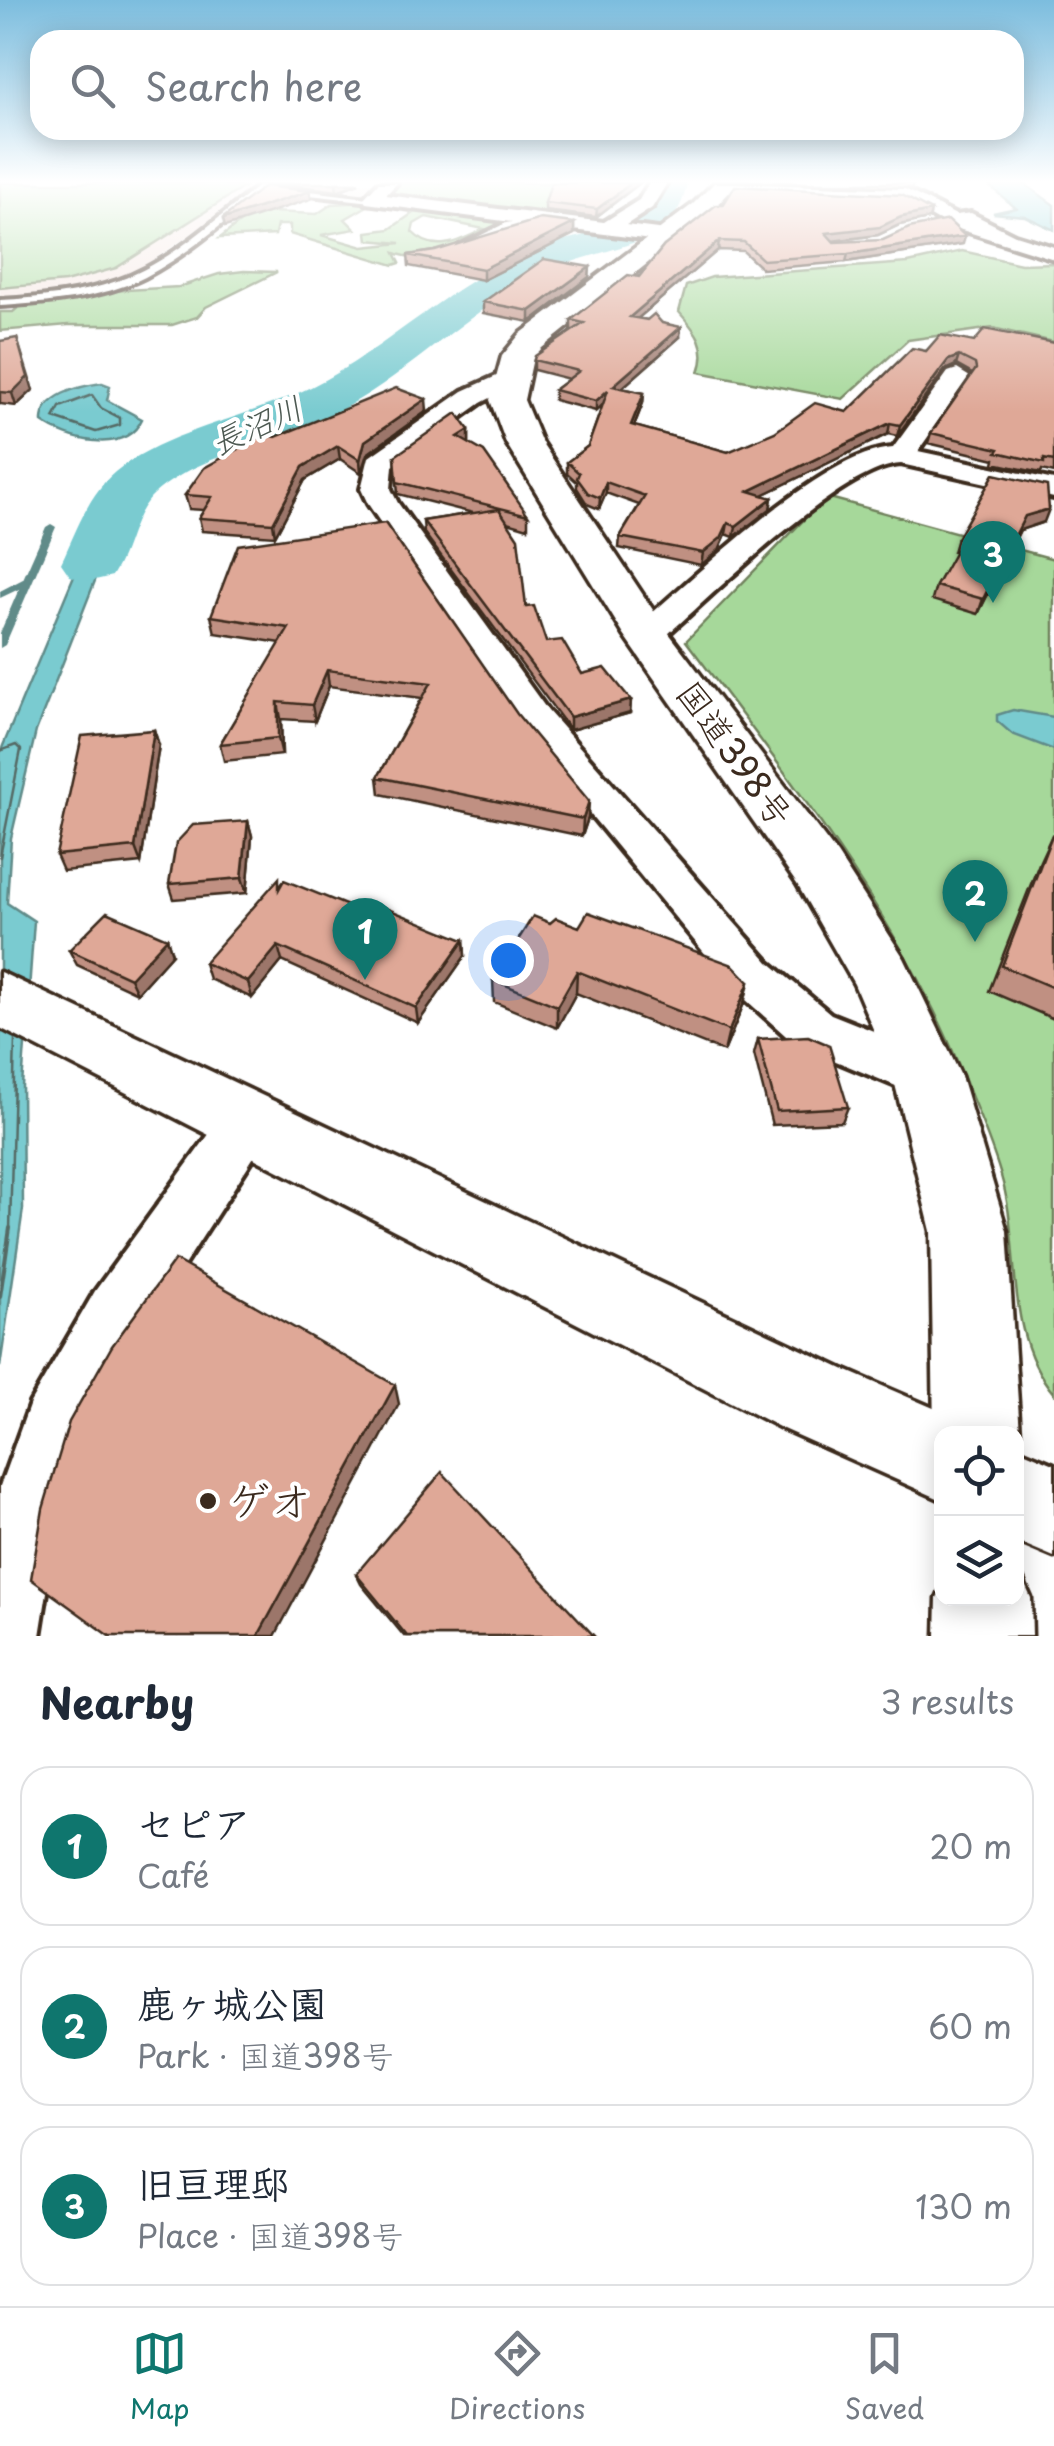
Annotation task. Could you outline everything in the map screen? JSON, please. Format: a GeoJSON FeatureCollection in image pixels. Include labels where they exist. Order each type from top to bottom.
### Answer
{"type":"FeatureCollection","features":[{"type":"Feature","properties":{"kind":"main road"},"geometry":{"type":"LineString","coordinates":[[510,378],[518,356],[541,332],[625,259]]}},
{"type":"Feature","properties":{"kind":"main road","name":"国道398号"},"geometry":{"type":"LineString","coordinates":[[510,378],[507,400],[524,443],[647,635],[818,870],[882,976],[926,1076],[950,1150],[969,1232],[978,1426]]}},
{"type":"Feature","properties":{"kind":"main road"},"geometry":{"type":"LineString","coordinates":[[26,1011],[813,1399],[934,1452]]}},
{"type":"Feature","properties":{"kind":"main road"},"geometry":{"type":"LineString","coordinates":[[1024,1496],[1054,1512]]}},
{"type":"Feature","properties":{"kind":"main road"},"geometry":{"type":"LineString","coordinates":[[984,1606],[984,1636]]}},
{"type":"Feature","properties":{"kind":"street"},"geometry":{"type":"LineString","coordinates":[[901,456],[957,377]]}},
{"type":"Feature","properties":{"kind":"street"},"geometry":{"type":"LineString","coordinates":[[510,378],[472,397],[379,463],[376,489],[383,504],[534,720],[752,976],[812,1029],[926,1076]]}},
{"type":"Feature","properties":{"kind":"street"},"geometry":{"type":"LineString","coordinates":[[647,635],[810,496],[876,456],[901,456],[1054,489]]}},
{"type":"Feature","properties":{"kind":"street"},"geometry":{"type":"LineString","coordinates":[[3,1636],[23,1523],[53,1426],[117,1313],[250,1121]]}},
{"type":"Feature","properties":{"kind":"lane"},"geometry":{"type":"LineString","coordinates":[[0,303],[43,300],[124,282],[163,259]]}},
{"type":"Feature","properties":{"kind":"shaded area"},"geometry":{"type":"Polygon","coordinates":[[[0,259],[154,259],[122,281],[41,298],[0,301],[0,259]]]}},
{"type":"Feature","properties":{"kind":"green space"},"geometry":{"type":"Polygon","coordinates":[[[0,259],[130,259],[116,268],[65,282],[0,288],[0,259]]]}},
{"type":"Feature","properties":{"kind":"green space"},"geometry":{"type":"Polygon","coordinates":[[[375,259],[398,259],[400,263],[375,259]]]}},
{"type":"Feature","properties":{"kind":"green space"},"geometry":{"type":"Polygon","coordinates":[[[1000,259],[1021,264],[1054,263],[1054,342],[993,328],[908,340],[843,399],[699,372],[702,347],[679,312],[686,286],[712,277],[1000,259]]]}},
{"type":"Feature","properties":{"kind":"green space"},"geometry":{"type":"Polygon","coordinates":[[[277,272],[206,307],[197,317],[172,325],[68,325],[0,331],[0,312],[13,312],[20,306],[109,291],[179,287],[219,274],[277,272]]]}},
{"type":"Feature","properties":{"kind":"green space"},"geometry":{"type":"Polygon","coordinates":[[[826,497],[1054,559],[1054,1394],[1027,1346],[1016,1293],[1003,1183],[940,1023],[877,908],[841,853],[686,641],[826,497]]]}},
{"type":"Feature","properties":{"kind":"water"},"geometry":{"type":"Polygon","coordinates":[[[102,383],[110,386],[107,400],[142,419],[123,438],[80,439],[42,422],[43,413],[55,399],[102,383]]]}},
{"type":"Feature","properties":{"kind":"water"},"geometry":{"type":"Polygon","coordinates":[[[153,454],[145,484],[133,494],[120,517],[36,731],[11,838],[7,903],[34,921],[22,1086],[23,1209],[0,1367],[0,753],[100,513],[137,463],[153,454]]]}},
{"type":"Feature","properties":{"kind":"water"},"geometry":{"type":"Polygon","coordinates":[[[1013,710],[1054,717],[1054,750],[1012,734],[997,721],[997,715],[1013,710]]]}},
{"type":"Feature","properties":{"kind":"building"},"geometry":{"type":"Polygon","coordinates":[[[431,259],[502,259],[483,269],[431,259]]]}},
{"type":"Feature","properties":{"kind":"building"},"geometry":{"type":"Polygon","coordinates":[[[544,259],[590,267],[530,311],[483,302],[544,259]]]}},
{"type":"Feature","properties":{"kind":"building"},"geometry":{"type":"Polygon","coordinates":[[[653,259],[698,259],[630,317],[647,320],[654,314],[662,323],[681,327],[613,386],[644,393],[631,425],[728,452],[775,432],[815,403],[847,412],[912,348],[926,351],[940,335],[974,342],[985,329],[1054,343],[1054,461],[1044,459],[1044,463],[931,433],[976,369],[975,364],[959,356],[948,360],[900,425],[890,423],[749,491],[772,498],[736,526],[728,523],[721,538],[703,553],[620,537],[645,496],[606,482],[600,498],[588,493],[577,478],[579,473],[567,462],[588,446],[608,390],[596,401],[554,390],[579,371],[534,360],[584,323],[571,320],[628,275],[639,277],[653,259]]]}},
{"type":"Feature","properties":{"kind":"building"},"geometry":{"type":"Polygon","coordinates":[[[17,338],[28,377],[12,393],[0,392],[0,341],[17,338]]]}},
{"type":"Feature","properties":{"kind":"building"},"geometry":{"type":"Polygon","coordinates":[[[396,388],[426,399],[365,441],[360,460],[338,446],[303,467],[273,523],[199,518],[212,497],[185,495],[204,468],[265,434],[276,437],[396,388]]]}},
{"type":"Feature","properties":{"kind":"building"},"geometry":{"type":"Polygon","coordinates":[[[457,413],[469,430],[458,437],[484,452],[528,515],[397,482],[395,456],[457,413]]]}},
{"type":"Feature","properties":{"kind":"building"},"geometry":{"type":"Polygon","coordinates":[[[994,474],[1047,486],[1049,509],[1025,516],[983,599],[936,586],[962,539],[957,538],[994,474]]]}},
{"type":"Feature","properties":{"kind":"building"},"geometry":{"type":"Polygon","coordinates":[[[499,509],[518,538],[526,607],[534,606],[546,642],[562,640],[582,674],[605,668],[631,700],[570,717],[423,521],[499,509]]]}},
{"type":"Feature","properties":{"kind":"building"},"geometry":{"type":"Polygon","coordinates":[[[385,523],[517,714],[589,801],[583,819],[378,777],[431,683],[327,670],[312,705],[278,702],[278,738],[220,744],[289,628],[211,616],[238,545],[385,523]]]}},
{"type":"Feature","properties":{"kind":"building"},"geometry":{"type":"Polygon","coordinates":[[[154,730],[135,847],[56,855],[82,736],[154,730]]]}},
{"type":"Feature","properties":{"kind":"building"},"geometry":{"type":"Polygon","coordinates":[[[248,821],[242,878],[169,884],[176,843],[193,825],[248,821]]]}},
{"type":"Feature","properties":{"kind":"building"},"geometry":{"type":"Polygon","coordinates":[[[1054,836],[1054,988],[1002,966],[1054,836]]]}},
{"type":"Feature","properties":{"kind":"building"},"geometry":{"type":"Polygon","coordinates":[[[279,878],[279,889],[284,880],[375,917],[383,907],[464,940],[416,1008],[278,946],[248,982],[204,963],[279,878]]]}},
{"type":"Feature","properties":{"kind":"building"},"geometry":{"type":"Polygon","coordinates":[[[107,912],[167,938],[130,978],[69,950],[107,912]]]}},
{"type":"Feature","properties":{"kind":"building"},"geometry":{"type":"Polygon","coordinates":[[[588,912],[733,965],[749,982],[729,1031],[577,971],[557,1006],[493,980],[533,916],[550,923],[556,918],[579,927],[588,912]]]}},
{"type":"Feature","properties":{"kind":"building"},"geometry":{"type":"Polygon","coordinates":[[[808,1036],[829,1045],[848,1107],[777,1111],[758,1039],[808,1036]]]}},
{"type":"Feature","properties":{"kind":"building","name":"ゲオ"},"geometry":{"type":"Polygon","coordinates":[[[175,1260],[395,1385],[258,1636],[110,1636],[31,1579],[43,1509],[69,1422],[112,1346],[175,1260]]]}},
{"type":"Feature","properties":{"kind":"building"},"geometry":{"type":"Polygon","coordinates":[[[442,1472],[594,1636],[407,1636],[356,1574],[442,1472]]]}},
{"type":"Feature","properties":{"kind":"waterway","name":"長沼川"},"geometry":{"type":"LineString","coordinates":[[91,563],[117,505],[141,478],[180,457],[317,403],[374,369],[483,292],[540,259]]}},
{"type":"Feature","properties":{"kind":"waterway"},"geometry":{"type":"LineString","coordinates":[[28,581],[51,527]]}},
{"type":"Feature","properties":{"kind":"waterway"},"geometry":{"type":"LineString","coordinates":[[0,595],[28,581]]}},
{"type":"Feature","properties":{"kind":"waterway"},"geometry":{"type":"LineString","coordinates":[[0,645],[28,581]]}},
{"type":"Feature","properties":{"kind":"place","name":"旧亘理邸"},"geometry":{"type":"Point","coordinates":[993,603]}},
{"type":"Feature","properties":{"kind":"place","name":"鹿ヶ城公園"},"geometry":{"type":"Point","coordinates":[975,942]}},
{"type":"Feature","properties":{"kind":"place","name":"セピア"},"geometry":{"type":"Point","coordinates":[365,980]}},
{"type":"Feature","properties":{"kind":"place","name":"ゲオ"},"geometry":{"type":"Point","coordinates":[208,1501]}}]}
